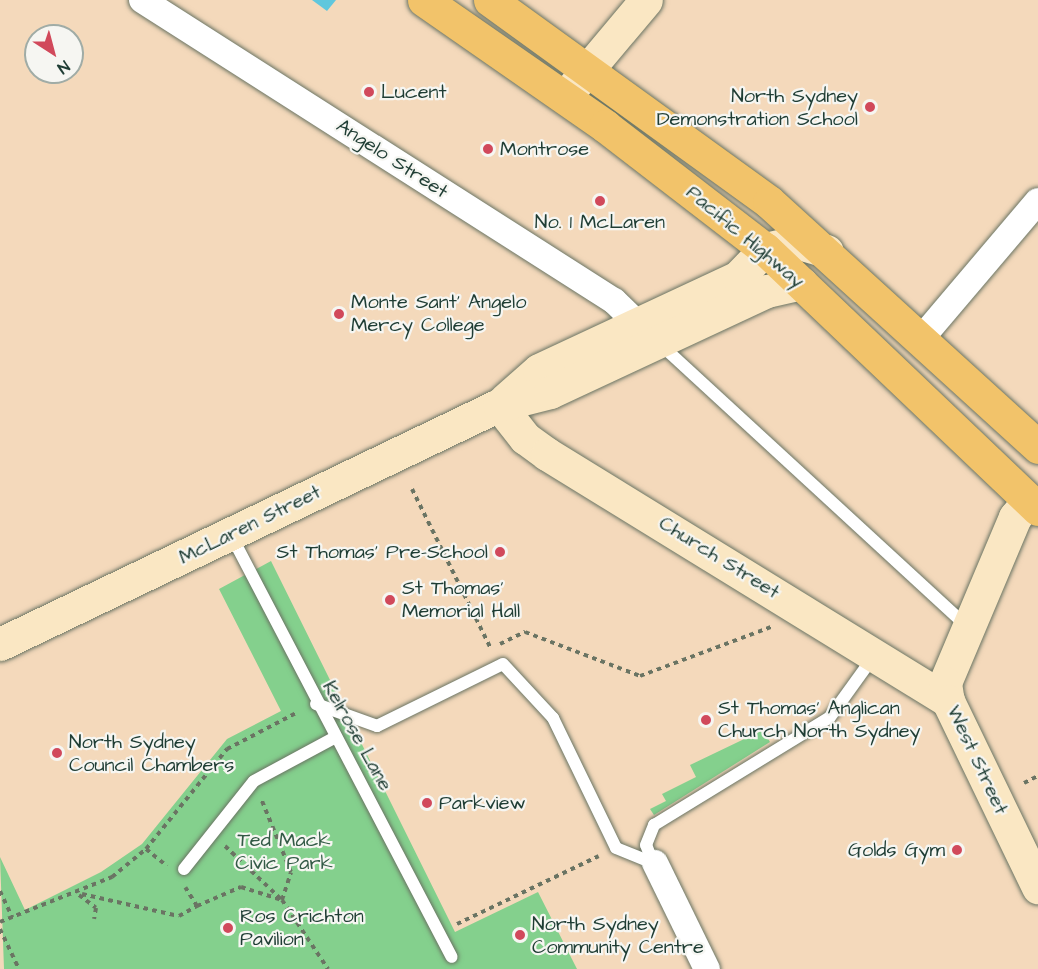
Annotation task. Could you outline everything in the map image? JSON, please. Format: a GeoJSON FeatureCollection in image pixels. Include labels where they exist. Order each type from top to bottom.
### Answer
{"type":"FeatureCollection","features":[{"type":"Feature","properties":{"kind":"main road","name":"Pacific Highway"},"geometry":{"type":"LineString","coordinates":[[424,0],[564,98],[765,249],[1033,505]]}},
{"type":"Feature","properties":{"kind":"main road","name":"Pacific Highway"},"geometry":{"type":"LineString","coordinates":[[490,0],[769,202],[827,251],[920,340],[1038,447]]}},
{"type":"Feature","properties":{"kind":"street","name":"Angelo Street"},"geometry":{"type":"LineString","coordinates":[[142,0],[614,301],[648,332]]}},
{"type":"Feature","properties":{"kind":"street"},"geometry":{"type":"LineString","coordinates":[[564,98],[646,0]]}},
{"type":"Feature","properties":{"kind":"street"},"geometry":{"type":"LineString","coordinates":[[920,340],[1038,201]]}},
{"type":"Feature","properties":{"kind":"street"},"geometry":{"type":"LineString","coordinates":[[765,249],[795,242],[827,251]]}},
{"type":"Feature","properties":{"kind":"street","name":"McLaren Street"},"geometry":{"type":"LineString","coordinates":[[0,644],[499,405],[550,392],[738,277],[765,249]]}},
{"type":"Feature","properties":{"kind":"street","name":"McLaren Street"},"geometry":{"type":"LineString","coordinates":[[648,332],[767,291],[801,283]]}},
{"type":"Feature","properties":{"kind":"street","name":"Church Street"},"geometry":{"type":"LineString","coordinates":[[499,405],[525,438],[547,454],[948,701]]}},
{"type":"Feature","properties":{"kind":"street","name":"West Street"},"geometry":{"type":"LineString","coordinates":[[1033,505],[1015,517],[948,666],[948,701],[1038,887]]}},
{"type":"Feature","properties":{"kind":"street"},"geometry":{"type":"LineString","coordinates":[[652,863],[707,969]]}},
{"type":"Feature","properties":{"kind":"lane"},"geometry":{"type":"LineString","coordinates":[[648,332],[966,626]]}},
{"type":"Feature","properties":{"kind":"lane","name":"Kelrose Lane"},"geometry":{"type":"LineString","coordinates":[[230,534],[315,703],[441,932],[452,957]]}},
{"type":"Feature","properties":{"kind":"lane"},"geometry":{"type":"LineString","coordinates":[[652,863],[646,845],[654,825],[830,717],[875,656]]}},
{"type":"Feature","properties":{"kind":"lane"},"geometry":{"type":"LineString","coordinates":[[315,703],[377,726],[503,664],[557,725],[616,848],[652,863]]}},
{"type":"Feature","properties":{"kind":"lane"},"geometry":{"type":"LineString","coordinates":[[184,869],[254,781],[334,738]]}},
{"type":"Feature","properties":{"kind":"path"},"geometry":{"type":"LineString","coordinates":[[412,489],[479,626]]}},
{"type":"Feature","properties":{"kind":"path"},"geometry":{"type":"LineString","coordinates":[[490,649],[525,632],[640,676],[772,626]]}},
{"type":"Feature","properties":{"kind":"path"},"geometry":{"type":"LineString","coordinates":[[0,922],[80,894],[112,878],[146,849],[227,749],[315,703]]}},
{"type":"Feature","properties":{"kind":"path"},"geometry":{"type":"LineString","coordinates":[[1024,783],[1038,776]]}},
{"type":"Feature","properties":{"kind":"path"},"geometry":{"type":"LineString","coordinates":[[254,781],[291,872],[282,900]]}},
{"type":"Feature","properties":{"kind":"path"},"geometry":{"type":"LineString","coordinates":[[212,833],[282,900],[328,969]]}},
{"type":"Feature","properties":{"kind":"path"},"geometry":{"type":"LineString","coordinates":[[441,932],[616,848]]}},
{"type":"Feature","properties":{"kind":"path"},"geometry":{"type":"LineString","coordinates":[[146,849],[170,868]]}},
{"type":"Feature","properties":{"kind":"path"},"geometry":{"type":"LineString","coordinates":[[183,882],[197,906]]}},
{"type":"Feature","properties":{"kind":"path"},"geometry":{"type":"LineString","coordinates":[[80,894],[179,916],[241,887],[282,900]]}},
{"type":"Feature","properties":{"kind":"path"},"geometry":{"type":"LineString","coordinates":[[0,891],[12,917]]}},
{"type":"Feature","properties":{"kind":"path"},"geometry":{"type":"LineString","coordinates":[[80,894],[96,908],[94,919]]}},
{"type":"Feature","properties":{"kind":"path"},"geometry":{"type":"LineString","coordinates":[[0,929],[19,969]]}},
{"type":"Feature","properties":{"kind":"green space","name":"Ted Mack Civic Park"},"geometry":{"type":"Polygon","coordinates":[[[271,561],[455,932],[538,892],[577,969],[4,969],[0,857],[25,910],[101,872],[142,844],[227,739],[281,711],[219,589],[271,561]]]}},
{"type":"Feature","properties":{"kind":"green space"},"geometry":{"type":"Polygon","coordinates":[[[763,730],[770,742],[654,815],[650,809],[666,801],[662,794],[696,777],[690,765],[763,730]]]}},
{"type":"Feature","properties":{"kind":"water"},"geometry":{"type":"Polygon","coordinates":[[[312,0],[336,0],[327,11],[312,0]]]}},
{"type":"Feature","properties":{"kind":"place","name":"Lucent"},"geometry":{"type":"Point","coordinates":[369,92]}},
{"type":"Feature","properties":{"kind":"place","name":"North Sydney Demonstration School"},"geometry":{"type":"Point","coordinates":[870,107]}},
{"type":"Feature","properties":{"kind":"place","name":"Montrose"},"geometry":{"type":"Point","coordinates":[488,149]}},
{"type":"Feature","properties":{"kind":"place","name":"No. 1 McLaren"},"geometry":{"type":"Point","coordinates":[600,201]}},
{"type":"Feature","properties":{"kind":"place","name":"Monte Sant' Angelo Mercy College"},"geometry":{"type":"Point","coordinates":[339,314]}},
{"type":"Feature","properties":{"kind":"place","name":"St Thomas' Pre-School"},"geometry":{"type":"Point","coordinates":[500,552]}},
{"type":"Feature","properties":{"kind":"place","name":"St Thomas' Memorial Hall"},"geometry":{"type":"Point","coordinates":[390,600]}},
{"type":"Feature","properties":{"kind":"place","name":"St Thomas' Anglican Church North Sydney"},"geometry":{"type":"Point","coordinates":[706,720]}},
{"type":"Feature","properties":{"kind":"place","name":"North Sydney Council Chambers"},"geometry":{"type":"Point","coordinates":[57,753]}},
{"type":"Feature","properties":{"kind":"place","name":"Parkview"},"geometry":{"type":"Point","coordinates":[427,803]}},
{"type":"Feature","properties":{"kind":"place","name":"Golds Gym"},"geometry":{"type":"Point","coordinates":[957,850]}},
{"type":"Feature","properties":{"kind":"place","name":"Ros Crichton Pavilion"},"geometry":{"type":"Point","coordinates":[228,928]}},
{"type":"Feature","properties":{"kind":"place","name":"North Sydney Community Centre"},"geometry":{"type":"Point","coordinates":[520,935]}}]}
